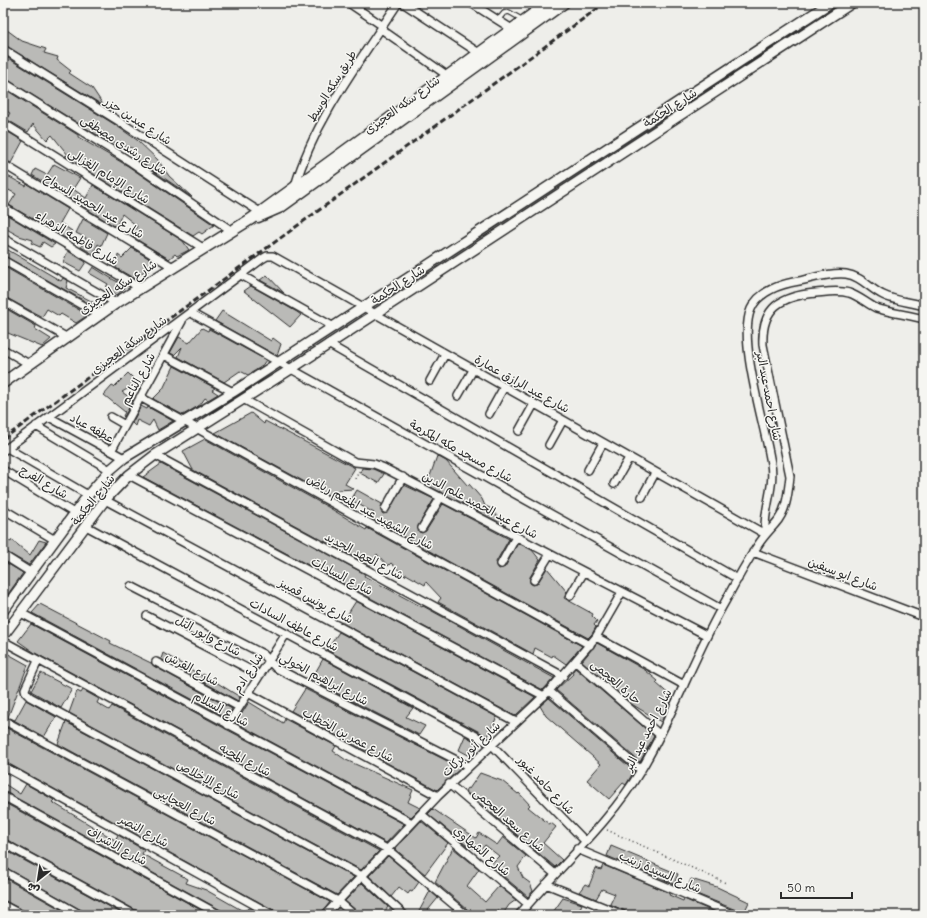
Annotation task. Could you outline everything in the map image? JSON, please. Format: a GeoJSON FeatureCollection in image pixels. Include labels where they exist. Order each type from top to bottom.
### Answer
{"type":"FeatureCollection","features":[{"type":"Feature","properties":{"kind":"main road","name":"شارع سكه العجيزى"},"geometry":{"type":"LineString","coordinates":[[251,219],[281,207],[564,3]]}},
{"type":"Feature","properties":{"kind":"main road","name":"شارع سكه العجيزى"},"geometry":{"type":"LineString","coordinates":[[5,379],[116,303],[251,219],[512,29],[541,4]]}},
{"type":"Feature","properties":{"kind":"street"},"geometry":{"type":"LineString","coordinates":[[349,3],[448,76]]}},
{"type":"Feature","properties":{"kind":"street"},"geometry":{"type":"LineString","coordinates":[[399,3],[479,53]]}},
{"type":"Feature","properties":{"kind":"street","name":"طريق سكه الوسط"},"geometry":{"type":"LineString","coordinates":[[296,186],[302,164],[317,131],[333,102],[399,3]]}},
{"type":"Feature","properties":{"kind":"street"},"geometry":{"type":"LineString","coordinates":[[471,3],[512,29]]}},
{"type":"Feature","properties":{"kind":"street","name":"شارع الحكمة"},"geometry":{"type":"LineString","coordinates":[[4,608],[88,495],[110,470],[124,458],[280,362],[830,3]]}},
{"type":"Feature","properties":{"kind":"street","name":"شارع الحكمة"},"geometry":{"type":"LineString","coordinates":[[3,636],[105,500],[129,475],[155,455],[290,369],[852,3]]}},
{"type":"Feature","properties":{"kind":"street","name":"شارع عبدين جزر"},"geometry":{"type":"LineString","coordinates":[[3,49],[260,212]]}},
{"type":"Feature","properties":{"kind":"street","name":"شارع رشدى مصطفى"},"geometry":{"type":"LineString","coordinates":[[3,82],[132,162],[232,231]]}},
{"type":"Feature","properties":{"kind":"street","name":"شارع الإمام الغزالى"},"geometry":{"type":"LineString","coordinates":[[3,123],[203,248]]}},
{"type":"Feature","properties":{"kind":"street","name":"شارع عبد الحميد السواح"},"geometry":{"type":"LineString","coordinates":[[3,164],[173,267]]}},
{"type":"Feature","properties":{"kind":"street","name":"شارع فاطمه الزهراء"},"geometry":{"type":"LineString","coordinates":[[3,208],[140,288]]}},
{"type":"Feature","properties":{"kind":"street"},"geometry":{"type":"LineString","coordinates":[[3,238],[116,303]]}},
{"type":"Feature","properties":{"kind":"street","name":"شارع عبد الرازق عمارة"},"geometry":{"type":"LineString","coordinates":[[267,256],[273,256],[376,313],[445,354],[765,534]]}},
{"type":"Feature","properties":{"kind":"street","name":"شارع سكة العجيزى"},"geometry":{"type":"LineString","coordinates":[[5,449],[267,256]]}},
{"type":"Feature","properties":{"kind":"street"},"geometry":{"type":"LineString","coordinates":[[3,260],[99,315]]}},
{"type":"Feature","properties":{"kind":"street","name":"شارع احمد عبد البر"},"geometry":{"type":"LineString","coordinates":[[765,534],[764,521],[770,489],[771,466],[750,362],[747,321],[751,308],[759,298],[769,290],[786,283],[836,273],[849,274],[861,280],[883,295],[924,306]]}},
{"type":"Feature","properties":{"kind":"street"},"geometry":{"type":"LineString","coordinates":[[241,275],[334,327]]}},
{"type":"Feature","properties":{"kind":"street","name":"شارع احمد عبد البر"},"geometry":{"type":"LineString","coordinates":[[522,914],[528,904],[620,800],[641,770],[660,735],[706,635],[753,552],[765,534],[776,524],[782,513],[788,495],[790,476],[763,345],[762,332],[765,320],[781,301],[792,296],[838,291],[851,294],[876,308],[924,319]]}},
{"type":"Feature","properties":{"kind":"street"},"geometry":{"type":"LineString","coordinates":[[3,301],[66,337]]}},
{"type":"Feature","properties":{"kind":"street","name":"شارع مسجد مكه المكرمة"},"geometry":{"type":"LineString","coordinates":[[191,313],[721,609]]}},
{"type":"Feature","properties":{"kind":"street","name":"شارع الناعم"},"geometry":{"type":"LineString","coordinates":[[110,451],[184,318]]}},
{"type":"Feature","properties":{"kind":"street"},"geometry":{"type":"LineString","coordinates":[[328,344],[738,579]]}},
{"type":"Feature","properties":{"kind":"street"},"geometry":{"type":"LineString","coordinates":[[3,349],[29,364]]}},
{"type":"Feature","properties":{"kind":"street"},"geometry":{"type":"LineString","coordinates":[[430,381],[445,354]]}},
{"type":"Feature","properties":{"kind":"street"},"geometry":{"type":"LineString","coordinates":[[164,355],[233,392]]}},
{"type":"Feature","properties":{"kind":"street"},"geometry":{"type":"LineString","coordinates":[[458,396],[474,370]]}},
{"type":"Feature","properties":{"kind":"street"},"geometry":{"type":"LineString","coordinates":[[489,414],[504,387]]}},
{"type":"Feature","properties":{"kind":"street","name":"شارع الشهيد عبد المنعم رياض"},"geometry":{"type":"LineString","coordinates":[[140,397],[590,645]]}},
{"type":"Feature","properties":{"kind":"street","name":"شارع عبد الحميد علم الدين"},"geometry":{"type":"LineString","coordinates":[[243,399],[355,462],[374,464],[403,477],[706,635]]}},
{"type":"Feature","properties":{"kind":"street"},"geometry":{"type":"LineString","coordinates":[[519,431],[534,404]]}},
{"type":"Feature","properties":{"kind":"street","name":"عطفه عياد"},"geometry":{"type":"LineString","coordinates":[[49,417],[124,458]]}},
{"type":"Feature","properties":{"kind":"street"},"geometry":{"type":"LineString","coordinates":[[112,417],[125,425]]}},
{"type":"Feature","properties":{"kind":"street"},"geometry":{"type":"LineString","coordinates":[[549,445],[563,420]]}},
{"type":"Feature","properties":{"kind":"street"},"geometry":{"type":"LineString","coordinates":[[36,426],[110,470]]}},
{"type":"Feature","properties":{"kind":"street"},"geometry":{"type":"LineString","coordinates":[[588,470],[603,443]]}},
{"type":"Feature","properties":{"kind":"street"},"geometry":{"type":"LineString","coordinates":[[5,449],[88,495]]}},
{"type":"Feature","properties":{"kind":"street","name":"شارع العهد الجديد"},"geometry":{"type":"LineString","coordinates":[[155,455],[563,676]]}},
{"type":"Feature","properties":{"kind":"street"},"geometry":{"type":"LineString","coordinates":[[614,484],[629,458]]}},
{"type":"Feature","properties":{"kind":"street","name":"شارع الفرج"},"geometry":{"type":"LineString","coordinates":[[3,470],[74,513]]}},
{"type":"Feature","properties":{"kind":"street"},"geometry":{"type":"LineString","coordinates":[[642,497],[655,472]]}},
{"type":"Feature","properties":{"kind":"street","name":"شارع السادات"},"geometry":{"type":"LineString","coordinates":[[129,475],[546,694],[641,770]]}},
{"type":"Feature","properties":{"kind":"street"},"geometry":{"type":"LineString","coordinates":[[385,509],[403,477]]}},
{"type":"Feature","properties":{"kind":"street"},"geometry":{"type":"LineString","coordinates":[[422,528],[441,497]]}},
{"type":"Feature","properties":{"kind":"street","name":"شارع يونس قمبيز"},"geometry":{"type":"LineString","coordinates":[[105,500],[516,722]]}},
{"type":"Feature","properties":{"kind":"street"},"geometry":{"type":"LineString","coordinates":[[3,509],[55,540]]}},
{"type":"Feature","properties":{"kind":"street","name":"شارع عاطف السادات"},"geometry":{"type":"LineString","coordinates":[[86,526],[491,744]]}},
{"type":"Feature","properties":{"kind":"street"},"geometry":{"type":"LineString","coordinates":[[501,564],[516,536]]}},
{"type":"Feature","properties":{"kind":"street","name":"شارع ابو سيفين"},"geometry":{"type":"LineString","coordinates":[[753,552],[924,617]]}},
{"type":"Feature","properties":{"kind":"street"},"geometry":{"type":"LineString","coordinates":[[534,580],[550,554]]}},
{"type":"Feature","properties":{"kind":"street"},"geometry":{"type":"LineString","coordinates":[[3,555],[30,572]]}},
{"type":"Feature","properties":{"kind":"street"},"geometry":{"type":"LineString","coordinates":[[570,596],[584,572]]}},
{"type":"Feature","properties":{"kind":"street","name":"شارع ابراهيم الخولي"},"geometry":{"type":"LineString","coordinates":[[131,586],[263,654],[276,668],[468,766]]}},
{"type":"Feature","properties":{"kind":"street","name":"شارع أنور بركات"},"geometry":{"type":"LineString","coordinates":[[325,915],[449,784],[546,694],[576,662],[596,637],[622,592]]}},
{"type":"Feature","properties":{"kind":"street","name":"شارع السلام"},"geometry":{"type":"LineString","coordinates":[[21,613],[412,823]]}},
{"type":"Feature","properties":{"kind":"street","name":"شارع وابور التل"},"geometry":{"type":"LineString","coordinates":[[147,616],[260,675]]}},
{"type":"Feature","properties":{"kind":"street","name":"شارع ادم"},"geometry":{"type":"LineString","coordinates":[[228,725],[286,634]]}},
{"type":"Feature","properties":{"kind":"street"},"geometry":{"type":"LineString","coordinates":[[596,637],[684,685]]}},
{"type":"Feature","properties":{"kind":"street","name":"شارع المحبه"},"geometry":{"type":"LineString","coordinates":[[3,642],[387,849],[466,915]]}},
{"type":"Feature","properties":{"kind":"street","name":"شارع الإخلاص"},"geometry":{"type":"LineString","coordinates":[[38,661],[25,689],[26,693],[30,697],[362,876],[404,915]]}},
{"type":"Feature","properties":{"kind":"street","name":"شارع القرش"},"geometry":{"type":"LineString","coordinates":[[156,662],[239,707]]}},
{"type":"Feature","properties":{"kind":"street","name":"حارة العجمى"},"geometry":{"type":"LineString","coordinates":[[576,662],[660,735]]}},
{"type":"Feature","properties":{"kind":"street","name":"شارع عمر بن الخطاب"},"geometry":{"type":"LineString","coordinates":[[248,693],[438,796]]}},
{"type":"Feature","properties":{"kind":"street","name":"شارع العجايبى"},"geometry":{"type":"LineString","coordinates":[[3,720],[338,901],[354,915]]}},
{"type":"Feature","properties":{"kind":"street","name":"شارع حامد غبور"},"geometry":{"type":"LineString","coordinates":[[491,744],[585,841]]}},
{"type":"Feature","properties":{"kind":"street","name":"شارع النصر"},"geometry":{"type":"LineString","coordinates":[[3,766],[274,915]]}},
{"type":"Feature","properties":{"kind":"street","name":"شارع سعد العجمى"},"geometry":{"type":"LineString","coordinates":[[449,784],[555,874]]}},
{"type":"Feature","properties":{"kind":"street","name":"شارع الاشراف"},"geometry":{"type":"LineString","coordinates":[[3,796],[220,915]]}},
{"type":"Feature","properties":{"kind":"street","name":"شارع الشهاوي"},"geometry":{"type":"LineString","coordinates":[[421,814],[528,904]]}},
{"type":"Feature","properties":{"kind":"street"},"geometry":{"type":"LineString","coordinates":[[3,844],[135,915]]}},
{"type":"Feature","properties":{"kind":"street","name":"شارع السيدة زينب"},"geometry":{"type":"LineString","coordinates":[[577,849],[734,915]]}},
{"type":"Feature","properties":{"kind":"street"},"geometry":{"type":"LineString","coordinates":[[3,872],[81,915]]}},
{"type":"Feature","properties":{"kind":"street"},"geometry":{"type":"LineString","coordinates":[[546,884],[623,915]]}},
{"type":"Feature","properties":{"kind":"street"},"geometry":{"type":"LineString","coordinates":[[3,905],[22,915]]}},
{"type":"Feature","properties":{"kind":"lane"},"geometry":{"type":"LineString","coordinates":[[498,20],[504,14],[509,12],[524,20]]}},
{"type":"Feature","properties":{"kind":"path"},"geometry":{"type":"LineString","coordinates":[[598,826],[726,883]]}},
{"type":"Feature","properties":{"kind":"building"},"geometry":{"type":"Polygon","coordinates":[[[3,27],[22,41],[46,49],[44,53],[58,57],[57,60],[71,71],[69,73],[92,88],[104,106],[3,44],[3,27]]]}},
{"type":"Feature","properties":{"kind":"building"},"geometry":{"type":"Polygon","coordinates":[[[3,55],[137,140],[158,160],[169,176],[192,197],[133,157],[135,149],[107,141],[3,77],[3,55]]]}},
{"type":"Feature","properties":{"kind":"building"},"geometry":{"type":"Polygon","coordinates":[[[3,88],[78,135],[78,137],[128,166],[214,225],[202,234],[199,232],[193,236],[66,157],[65,156],[68,155],[52,135],[47,140],[33,124],[28,132],[6,119],[10,113],[3,109],[3,88]]]}},
{"type":"Feature","properties":{"kind":"building"},"geometry":{"type":"Polygon","coordinates":[[[3,129],[23,141],[11,163],[3,159],[3,129]]]}},
{"type":"Feature","properties":{"kind":"building"},"geometry":{"type":"Polygon","coordinates":[[[54,164],[80,178],[73,189],[86,198],[93,185],[183,241],[189,250],[177,256],[175,254],[169,259],[131,236],[137,226],[122,214],[116,227],[32,175],[35,169],[47,175],[54,164]]]}},
{"type":"Feature","properties":{"kind":"building"},"geometry":{"type":"Polygon","coordinates":[[[3,170],[6,172],[4,174],[26,186],[27,184],[68,209],[60,223],[72,231],[67,239],[9,205],[16,194],[3,187],[3,170]]]}},
{"type":"Feature","properties":{"kind":"building"},"geometry":{"type":"Polygon","coordinates":[[[4,213],[55,244],[51,247],[43,242],[40,247],[31,243],[33,240],[19,236],[3,227],[4,213]]]}},
{"type":"Feature","properties":{"kind":"building"},"geometry":{"type":"Polygon","coordinates":[[[83,219],[107,233],[101,246],[98,244],[93,254],[81,247],[86,238],[76,233],[83,219]]]}},
{"type":"Feature","properties":{"kind":"building"},"geometry":{"type":"Polygon","coordinates":[[[3,247],[61,281],[63,278],[68,281],[66,288],[99,305],[97,308],[3,255],[3,247]]]}},
{"type":"Feature","properties":{"kind":"building"},"geometry":{"type":"Polygon","coordinates":[[[132,248],[158,264],[146,272],[144,271],[135,279],[116,268],[118,255],[122,258],[132,248]]]}},
{"type":"Feature","properties":{"kind":"building"},"geometry":{"type":"Polygon","coordinates":[[[68,251],[86,262],[80,271],[63,262],[68,251]]]}},
{"type":"Feature","properties":{"kind":"building"},"geometry":{"type":"Polygon","coordinates":[[[3,266],[88,315],[76,323],[61,314],[59,316],[47,309],[42,317],[3,296],[3,266]]]}},
{"type":"Feature","properties":{"kind":"building"},"geometry":{"type":"Polygon","coordinates":[[[93,267],[127,286],[117,295],[106,287],[108,284],[89,273],[93,267]]]}},
{"type":"Feature","properties":{"kind":"building"},"geometry":{"type":"Polygon","coordinates":[[[267,275],[284,293],[260,280],[267,275]]]}},
{"type":"Feature","properties":{"kind":"building"},"geometry":{"type":"Polygon","coordinates":[[[251,286],[301,315],[290,327],[244,291],[251,286]]]}},
{"type":"Feature","properties":{"kind":"building"},"geometry":{"type":"Polygon","coordinates":[[[3,307],[36,326],[35,329],[51,339],[42,347],[3,331],[3,307]]]}},
{"type":"Feature","properties":{"kind":"building"},"geometry":{"type":"Polygon","coordinates":[[[222,311],[271,341],[273,338],[281,344],[277,356],[215,321],[222,311]]]}},
{"type":"Feature","properties":{"kind":"building"},"geometry":{"type":"Polygon","coordinates":[[[202,328],[208,331],[209,329],[266,360],[261,367],[248,375],[240,371],[224,382],[178,357],[182,347],[174,355],[170,353],[179,337],[189,343],[202,328]]]}},
{"type":"Feature","properties":{"kind":"building"},"geometry":{"type":"Polygon","coordinates":[[[174,366],[215,388],[212,390],[218,394],[208,400],[205,398],[200,405],[183,415],[153,399],[163,389],[174,366]]]}},
{"type":"Feature","properties":{"kind":"building"},"geometry":{"type":"Polygon","coordinates":[[[128,373],[138,383],[122,392],[133,400],[124,417],[125,412],[104,395],[112,386],[114,387],[128,373]]]}},
{"type":"Feature","properties":{"kind":"building"},"geometry":{"type":"Polygon","coordinates":[[[141,406],[147,409],[148,407],[173,421],[158,430],[153,420],[149,426],[137,420],[135,426],[132,423],[141,406]]]}},
{"type":"Feature","properties":{"kind":"building"},"geometry":{"type":"Polygon","coordinates":[[[251,413],[264,424],[265,421],[355,468],[345,484],[354,489],[338,490],[334,498],[215,433],[251,413]]]}},
{"type":"Feature","properties":{"kind":"building"},"geometry":{"type":"Polygon","coordinates":[[[205,439],[328,507],[366,530],[367,528],[582,646],[566,664],[553,655],[552,657],[535,648],[533,654],[438,602],[441,598],[426,582],[425,585],[406,574],[405,576],[391,563],[388,566],[377,554],[370,566],[193,470],[183,451],[205,439]]]}},
{"type":"Feature","properties":{"kind":"building"},"geometry":{"type":"Polygon","coordinates":[[[437,456],[446,461],[468,486],[469,484],[482,499],[485,506],[490,508],[506,526],[423,483],[427,478],[429,479],[437,456]]]}},
{"type":"Feature","properties":{"kind":"building"},"geometry":{"type":"Polygon","coordinates":[[[161,464],[365,574],[364,576],[422,607],[423,606],[554,678],[543,690],[143,477],[161,464]]]}},
{"type":"Feature","properties":{"kind":"building"},"geometry":{"type":"Polygon","coordinates":[[[362,468],[373,469],[384,474],[378,483],[360,473],[362,468]]]}},
{"type":"Feature","properties":{"kind":"building"},"geometry":{"type":"Polygon","coordinates":[[[404,485],[434,499],[418,526],[419,532],[422,533],[426,531],[443,504],[509,539],[496,562],[499,569],[505,567],[518,543],[532,550],[540,560],[530,577],[530,583],[533,585],[537,584],[547,568],[567,592],[564,598],[593,614],[592,616],[597,621],[594,625],[596,627],[592,634],[588,638],[371,519],[374,513],[351,500],[357,490],[382,504],[381,511],[383,514],[387,513],[404,485]]]}},
{"type":"Feature","properties":{"kind":"building"},"geometry":{"type":"Polygon","coordinates":[[[3,537],[11,542],[12,540],[30,555],[39,540],[46,542],[29,565],[3,550],[3,537]]]}},
{"type":"Feature","properties":{"kind":"building"},"geometry":{"type":"Polygon","coordinates":[[[3,561],[23,573],[3,601],[3,561]]]}},
{"type":"Feature","properties":{"kind":"building"},"geometry":{"type":"Polygon","coordinates":[[[356,601],[535,697],[515,716],[342,623],[356,601]]]}},
{"type":"Feature","properties":{"kind":"building"},"geometry":{"type":"Polygon","coordinates":[[[40,604],[111,641],[110,643],[151,663],[232,709],[227,718],[32,613],[40,604]]]}},
{"type":"Feature","properties":{"kind":"building"},"geometry":{"type":"Polygon","coordinates":[[[31,624],[404,824],[386,843],[35,653],[18,641],[31,624]]]}},
{"type":"Feature","properties":{"kind":"building"},"geometry":{"type":"Polygon","coordinates":[[[339,632],[497,717],[487,736],[327,650],[339,632]]]}},
{"type":"Feature","properties":{"kind":"building"},"geometry":{"type":"Polygon","coordinates":[[[597,643],[645,670],[658,681],[656,683],[673,698],[661,722],[630,703],[582,661],[597,643]]]}},
{"type":"Feature","properties":{"kind":"building"},"geometry":{"type":"Polygon","coordinates":[[[3,651],[28,665],[8,717],[3,715],[3,651]]]}},
{"type":"Feature","properties":{"kind":"building"},"geometry":{"type":"Polygon","coordinates":[[[163,653],[202,676],[203,674],[240,697],[238,701],[161,659],[163,653]]]}},
{"type":"Feature","properties":{"kind":"building"},"geometry":{"type":"Polygon","coordinates":[[[323,659],[413,708],[406,717],[425,726],[419,735],[311,680],[323,659]]]}},
{"type":"Feature","properties":{"kind":"building"},"geometry":{"type":"Polygon","coordinates":[[[575,668],[654,736],[640,762],[556,690],[573,674],[572,672],[575,668]]]}},
{"type":"Feature","properties":{"kind":"building"},"geometry":{"type":"Polygon","coordinates":[[[41,673],[72,689],[61,708],[31,691],[41,673]]]}},
{"type":"Feature","properties":{"kind":"building"},"geometry":{"type":"Polygon","coordinates":[[[305,689],[461,768],[437,790],[376,757],[367,750],[366,751],[348,742],[342,736],[341,738],[291,711],[305,689]]]}},
{"type":"Feature","properties":{"kind":"building"},"geometry":{"type":"Polygon","coordinates":[[[83,690],[99,699],[97,703],[109,710],[112,706],[379,851],[361,870],[69,713],[77,691],[81,693],[83,690]]]}},
{"type":"Feature","properties":{"kind":"building"},"geometry":{"type":"Polygon","coordinates":[[[549,698],[634,771],[626,785],[623,783],[609,799],[587,780],[601,764],[546,716],[540,706],[549,698]]]}},
{"type":"Feature","properties":{"kind":"building"},"geometry":{"type":"Polygon","coordinates":[[[26,700],[56,717],[44,737],[10,718],[15,720],[26,700]]]}},
{"type":"Feature","properties":{"kind":"building"},"geometry":{"type":"Polygon","coordinates":[[[249,702],[283,723],[285,719],[336,746],[333,751],[346,760],[413,790],[408,802],[420,808],[411,817],[236,723],[249,702]]]}},
{"type":"Feature","properties":{"kind":"building"},"geometry":{"type":"Polygon","coordinates":[[[66,722],[354,877],[337,895],[58,744],[66,722]]]}},
{"type":"Feature","properties":{"kind":"building"},"geometry":{"type":"Polygon","coordinates":[[[3,726],[330,902],[320,915],[278,915],[275,911],[3,761],[3,726]]]}},
{"type":"Feature","properties":{"kind":"building"},"geometry":{"type":"Polygon","coordinates":[[[465,736],[480,744],[472,757],[459,750],[465,736]]]}},
{"type":"Feature","properties":{"kind":"building"},"geometry":{"type":"Polygon","coordinates":[[[480,773],[502,781],[518,794],[519,793],[530,805],[528,807],[549,824],[551,823],[556,827],[543,843],[562,860],[555,867],[465,791],[467,788],[469,789],[480,773]]]}},
{"type":"Feature","properties":{"kind":"building"},"geometry":{"type":"Polygon","coordinates":[[[3,783],[20,794],[26,784],[54,800],[52,802],[115,840],[118,835],[144,850],[142,854],[188,879],[186,883],[206,890],[243,911],[250,908],[263,915],[225,915],[222,911],[3,791],[3,783]]]}},
{"type":"Feature","properties":{"kind":"building"},"geometry":{"type":"Polygon","coordinates":[[[3,802],[210,915],[140,915],[137,911],[3,838],[3,802]]]}},
{"type":"Feature","properties":{"kind":"building"},"geometry":{"type":"Polygon","coordinates":[[[433,809],[476,838],[479,833],[497,845],[503,837],[526,856],[518,867],[523,878],[530,883],[533,891],[528,897],[490,865],[499,856],[485,845],[480,851],[466,845],[428,814],[433,809]]]}},
{"type":"Feature","properties":{"kind":"building"},"geometry":{"type":"Polygon","coordinates":[[[421,821],[448,843],[425,874],[395,849],[421,821]]]}},
{"type":"Feature","properties":{"kind":"building"},"geometry":{"type":"Polygon","coordinates":[[[611,846],[678,874],[674,884],[607,856],[611,846]]]}},
{"type":"Feature","properties":{"kind":"building"},"geometry":{"type":"Polygon","coordinates":[[[453,848],[479,869],[467,886],[485,902],[499,886],[516,900],[509,905],[503,914],[498,909],[494,915],[474,915],[435,882],[453,848]]]}},
{"type":"Feature","properties":{"kind":"building"},"geometry":{"type":"Polygon","coordinates":[[[5,850],[125,915],[86,915],[83,911],[3,866],[3,854],[5,850]]]}},
{"type":"Feature","properties":{"kind":"building"},"geometry":{"type":"Polygon","coordinates":[[[388,856],[419,882],[412,892],[410,891],[408,894],[399,887],[391,897],[369,876],[388,856]]]}},
{"type":"Feature","properties":{"kind":"building"},"geometry":{"type":"Polygon","coordinates":[[[603,865],[670,893],[669,895],[683,901],[684,899],[721,915],[628,915],[625,911],[610,904],[615,894],[602,889],[596,899],[579,892],[585,884],[589,886],[596,868],[601,870],[603,865]]]}},
{"type":"Feature","properties":{"kind":"building"},"geometry":{"type":"Polygon","coordinates":[[[3,877],[71,915],[27,915],[24,911],[3,900],[3,877]]]}},
{"type":"Feature","properties":{"kind":"building"},"geometry":{"type":"Polygon","coordinates":[[[691,879],[717,887],[749,902],[743,915],[739,915],[736,910],[687,890],[691,879]]]}},
{"type":"Feature","properties":{"kind":"building"},"geometry":{"type":"Polygon","coordinates":[[[362,883],[388,907],[382,915],[359,915],[357,911],[345,901],[362,883]]]}},
{"type":"Feature","properties":{"kind":"building"},"geometry":{"type":"Polygon","coordinates":[[[430,891],[438,898],[424,915],[417,915],[430,891]]]}},
{"type":"Feature","properties":{"kind":"building"},"geometry":{"type":"Polygon","coordinates":[[[563,898],[582,904],[577,915],[551,915],[563,898]]]}},
{"type":"Feature","properties":{"kind":"railway"},"geometry":{"type":"LineString","coordinates":[[3,439],[605,3]]}}]}
